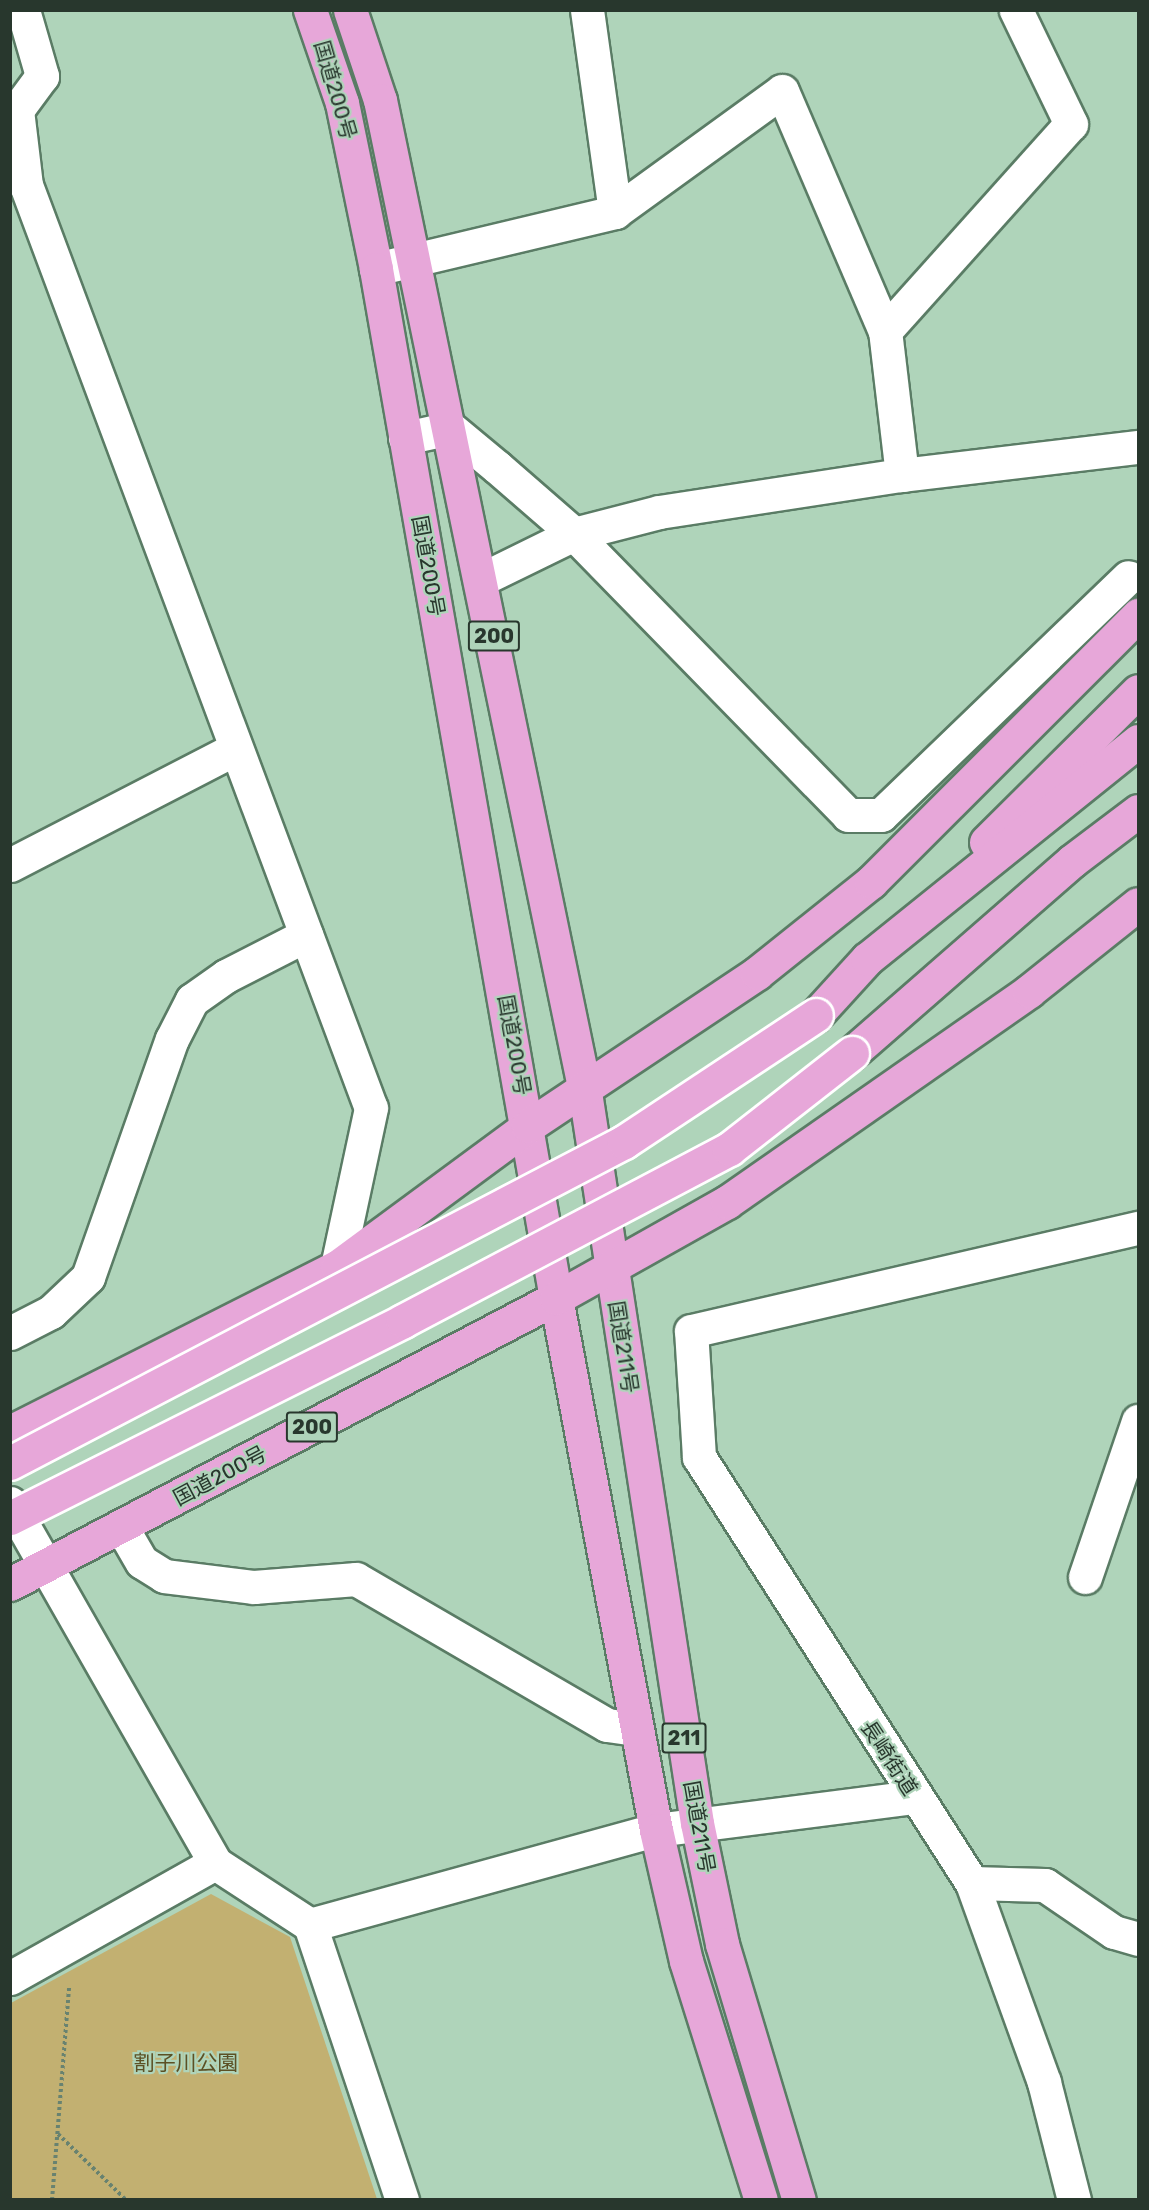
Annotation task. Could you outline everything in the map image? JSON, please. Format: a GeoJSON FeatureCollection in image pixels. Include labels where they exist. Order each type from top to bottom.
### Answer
{"type":"FeatureCollection","features":[{"type":"Feature","properties":{"kind":"highway","name":"国道200号"},"geometry":{"type":"LineString","coordinates":[[10,1584],[122,1528],[611,1268],[585,1092],[482,579],[380,100],[350,10]]}},
{"type":"Feature","properties":{"kind":"highway","name":"国道200号"},"geometry":{"type":"LineString","coordinates":[[323,14],[376,269],[528,1126],[556,1298]]}},
{"type":"Feature","properties":{"kind":"highway"},"geometry":{"type":"LineString","coordinates":[[585,1092],[757,973],[871,882],[1138,615]]}},
{"type":"Feature","properties":{"kind":"highway"},"geometry":{"type":"LineString","coordinates":[[10,1463],[624,1142],[816,1015],[867,959],[1138,691]]}},
{"type":"Feature","properties":{"kind":"highway"},"geometry":{"type":"LineString","coordinates":[[867,959],[1138,741]]}},
{"type":"Feature","properties":{"kind":"highway"},"geometry":{"type":"LineString","coordinates":[[10,1518],[413,1316],[729,1149],[852,1053],[1072,861],[1138,812]]}},
{"type":"Feature","properties":{"kind":"highway"},"geometry":{"type":"LineString","coordinates":[[611,1268],[727,1202],[1029,991],[1138,904]]}},
{"type":"Feature","properties":{"kind":"highway","name":"国道200号"},"geometry":{"type":"LineString","coordinates":[[10,1432],[337,1267],[528,1126],[585,1092]]}},
{"type":"Feature","properties":{"kind":"highway","name":"国道211号"},"geometry":{"type":"LineString","coordinates":[[611,1268],[697,1823],[722,1944],[799,2199]]}},
{"type":"Feature","properties":{"kind":"highway","name":"国道211号"},"geometry":{"type":"LineString","coordinates":[[556,1298],[656,1830],[686,1961],[761,2199]]}},
{"type":"Feature","properties":{"kind":"street"},"geometry":{"type":"LineString","coordinates":[[23,10],[42,76],[14,109],[18,180],[371,1108],[337,1267]]}},
{"type":"Feature","properties":{"kind":"street"},"geometry":{"type":"LineString","coordinates":[[586,10],[615,212]]}},
{"type":"Feature","properties":{"kind":"street"},"geometry":{"type":"LineString","coordinates":[[885,332],[1071,124],[1016,10]]}},
{"type":"Feature","properties":{"kind":"street"},"geometry":{"type":"LineString","coordinates":[[376,269],[615,212],[782,91],[885,332],[902,475]]}},
{"type":"Feature","properties":{"kind":"street"},"geometry":{"type":"LineString","coordinates":[[405,438],[450,428],[574,534],[848,815],[881,815],[1128,577]]}},
{"type":"Feature","properties":{"kind":"street"},"geometry":{"type":"LineString","coordinates":[[482,579],[574,534],[659,512],[902,475],[1138,447]]}},
{"type":"Feature","properties":{"kind":"street"},"geometry":{"type":"LineString","coordinates":[[10,865],[235,749]]}},
{"type":"Feature","properties":{"kind":"street"},"geometry":{"type":"LineString","coordinates":[[10,1334],[51,1312],[88,1276],[172,1039],[192,1000],[226,976],[306,935]]}},
{"type":"Feature","properties":{"kind":"street","name":"長崎街道"},"geometry":{"type":"LineString","coordinates":[[1074,2199],[1044,2082],[972,1883],[914,1797],[699,1457],[691,1331],[1138,1228]]}},
{"type":"Feature","properties":{"kind":"street"},"geometry":{"type":"LineString","coordinates":[[1085,1577],[1138,1421]]}},
{"type":"Feature","properties":{"kind":"street"},"geometry":{"type":"LineString","coordinates":[[10,1503],[215,1863],[310,1925],[402,2199]]}},
{"type":"Feature","properties":{"kind":"street"},"geometry":{"type":"LineString","coordinates":[[122,1528],[142,1563],[164,1576],[254,1587],[356,1579],[607,1725],[637,1729]]}},
{"type":"Feature","properties":{"kind":"street"},"geometry":{"type":"LineString","coordinates":[[310,1925],[656,1830],[914,1797]]}},
{"type":"Feature","properties":{"kind":"street"},"geometry":{"type":"LineString","coordinates":[[10,1978],[215,1863]]}},
{"type":"Feature","properties":{"kind":"street"},"geometry":{"type":"LineString","coordinates":[[972,1883],[1045,1885],[1114,1932],[1138,1939]]}},
{"type":"Feature","properties":{"kind":"path"},"geometry":{"type":"LineString","coordinates":[[52,2199],[72,1943]]}},
{"type":"Feature","properties":{"kind":"path"},"geometry":{"type":"LineString","coordinates":[[57,2134],[126,2199]]}},
{"type":"Feature","properties":{"kind":"green space","name":"割子川公園"},"geometry":{"type":"Polygon","coordinates":[[[211,1894],[290,1937],[377,2199],[11,2199],[11,2003],[211,1894]]]}}]}
